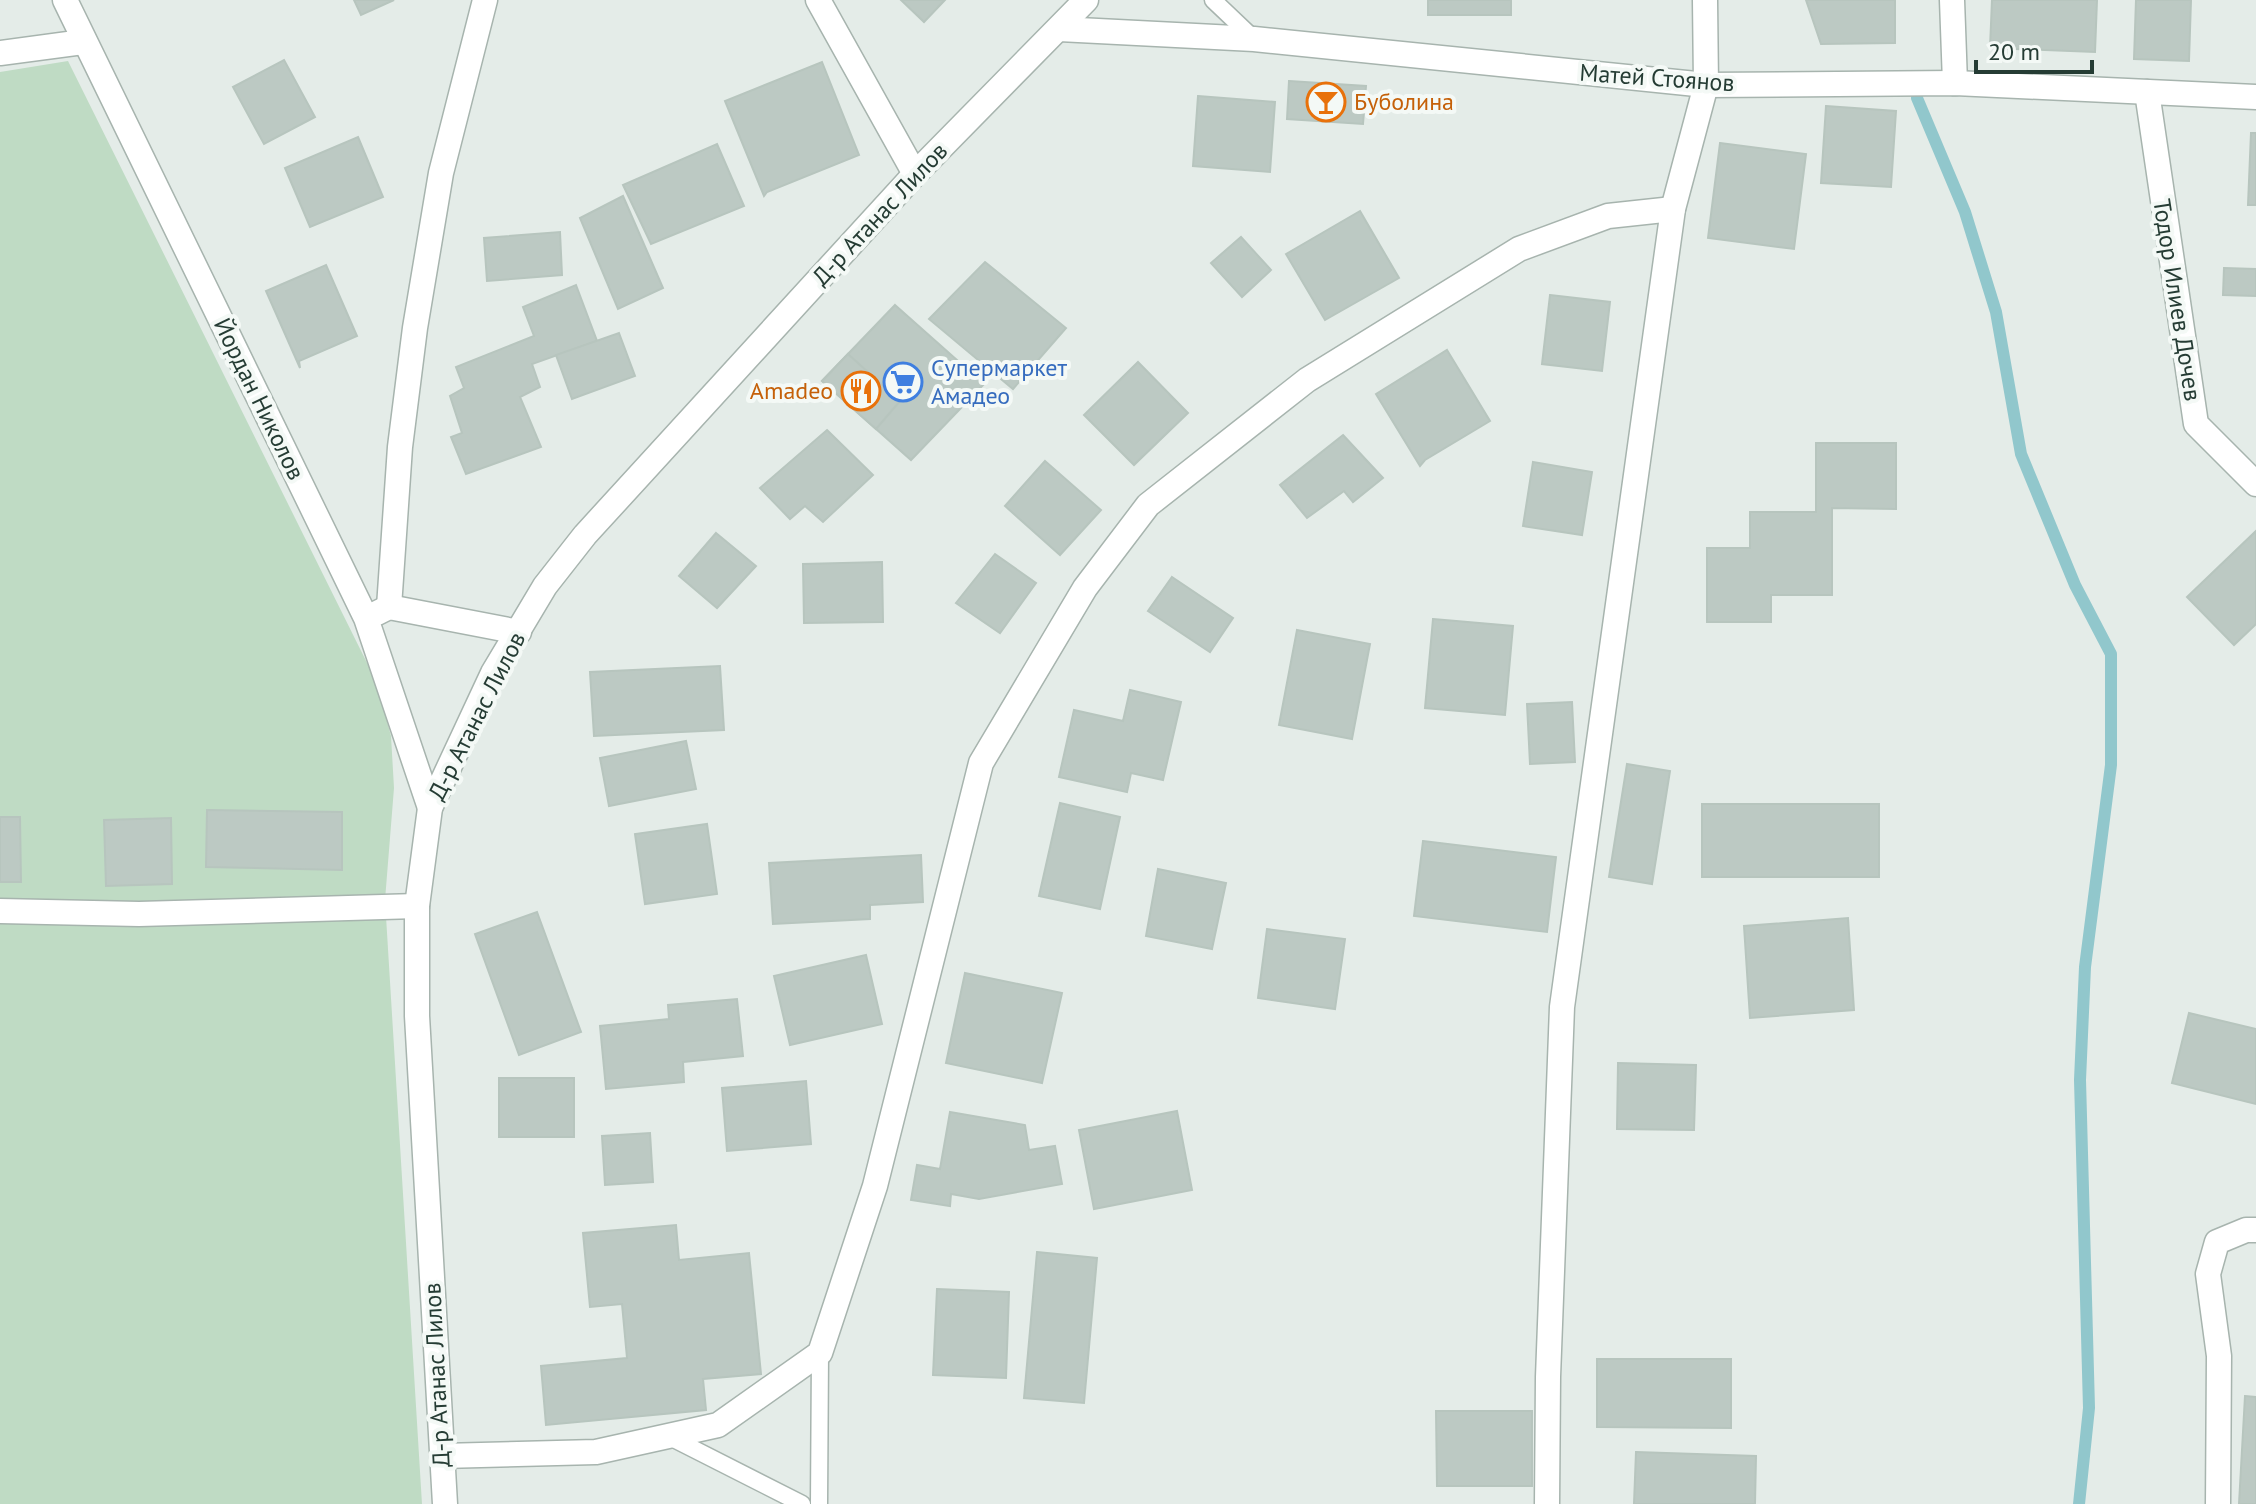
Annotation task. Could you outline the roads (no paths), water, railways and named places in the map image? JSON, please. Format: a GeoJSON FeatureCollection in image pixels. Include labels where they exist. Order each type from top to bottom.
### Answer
{"type":"FeatureCollection","features":[{"type":"Feature","properties":{"kind":"street","name":"Йордан Николов"},"geometry":{"type":"LineString","coordinates":[[65,0],[366,618],[430,808]]}},
{"type":"Feature","properties":{"kind":"street"},"geometry":{"type":"LineString","coordinates":[[389,607],[400,447],[415,328],[441,173],[485,0]]}},
{"type":"Feature","properties":{"kind":"street"},"geometry":{"type":"LineString","coordinates":[[818,0],[915,174]]}},
{"type":"Feature","properties":{"kind":"street","name":"Д-р Атанас Лилов"},"geometry":{"type":"LineString","coordinates":[[445,1504],[417,1016],[417,906],[430,808],[493,673],[545,586],[585,535],[915,174],[1086,0]]}},
{"type":"Feature","properties":{"kind":"street"},"geometry":{"type":"LineString","coordinates":[[1547,1504],[1548,1377],[1562,1007],[1673,209],[1706,85],[1705,0]]}},
{"type":"Feature","properties":{"kind":"street"},"geometry":{"type":"LineString","coordinates":[[1952,0],[1955,83]]}},
{"type":"Feature","properties":{"kind":"street","name":"Матей Стоянов"},"geometry":{"type":"LineString","coordinates":[[1059,29],[1254,39],[1706,85],[1955,83],[2256,97]]}},
{"type":"Feature","properties":{"kind":"street"},"geometry":{"type":"LineString","coordinates":[[0,53],[83,42]]}},
{"type":"Feature","properties":{"kind":"street","name":"Тодор Илиев Дочев"},"geometry":{"type":"LineString","coordinates":[[2147,92],[2196,424],[2256,484]]}},
{"type":"Feature","properties":{"kind":"street"},"geometry":{"type":"LineString","coordinates":[[442,1456],[596,1452],[718,1425],[820,1353],[875,1186],[981,763],[1085,588],[1148,505],[1307,380],[1519,249],[1608,216],[1673,209]]}},
{"type":"Feature","properties":{"kind":"street"},"geometry":{"type":"LineString","coordinates":[[366,618],[389,607],[519,632]]}},
{"type":"Feature","properties":{"kind":"street"},"geometry":{"type":"LineString","coordinates":[[0,911],[139,914],[417,906]]}},
{"type":"Feature","properties":{"kind":"street"},"geometry":{"type":"LineString","coordinates":[[2218,1504],[2219,1356],[2208,1274],[2217,1242],[2246,1230],[2256,1230]]}},
{"type":"Feature","properties":{"kind":"lane"},"geometry":{"type":"LineString","coordinates":[[1213,0],[1254,39]]}},
{"type":"Feature","properties":{"kind":"lane"},"geometry":{"type":"LineString","coordinates":[[819,1504],[820,1353]]}},
{"type":"Feature","properties":{"kind":"lane"},"geometry":{"type":"LineString","coordinates":[[667,1436],[802,1504]]}},
{"type":"Feature","properties":{"kind":"waterway"},"geometry":{"type":"LineString","coordinates":[[1917,98],[1965,212],[1996,312],[2021,454],[2075,585],[2111,654],[2111,765],[2085,967],[2080,1080],[2089,1408],[2079,1504]]}},
{"type":"Feature","properties":{"kind":"place","name":"Буболина"},"geometry":{"type":"Point","coordinates":[1326,102]}},
{"type":"Feature","properties":{"kind":"place","name":"Супермаркет Амадео"},"geometry":{"type":"Point","coordinates":[903,382]}},
{"type":"Feature","properties":{"kind":"place","name":"Amadeo"},"geometry":{"type":"Point","coordinates":[861,391]}}]}
